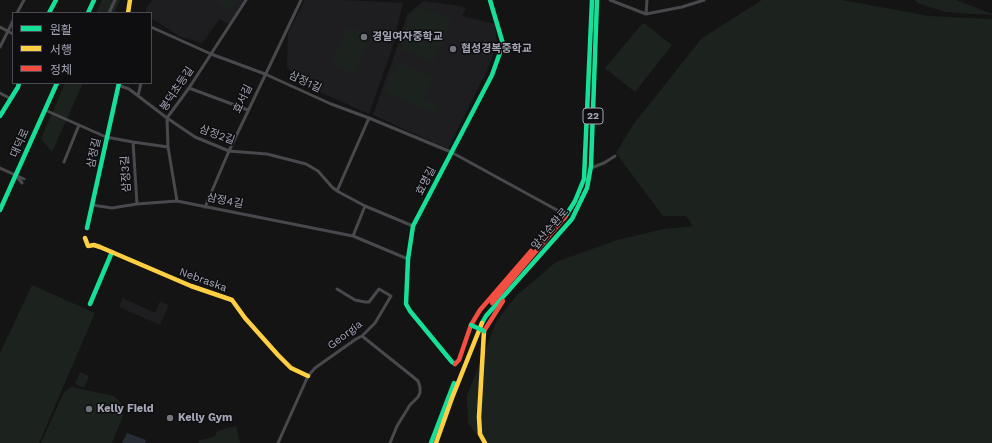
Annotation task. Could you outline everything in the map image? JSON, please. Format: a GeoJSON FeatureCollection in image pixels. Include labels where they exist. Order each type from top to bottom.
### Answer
{"type":"FeatureCollection","features":[{"type":"Feature","properties":{"kind":"main road"},"geometry":{"type":"LineString","coordinates":[[50,12],[56,0]]}},
{"type":"Feature","properties":{"kind":"main road"},"geometry":{"type":"LineString","coordinates":[[88,12],[94,0]]}},
{"type":"Feature","properties":{"kind":"main road"},"geometry":{"type":"LineString","coordinates":[[128,12],[130,0]]}},
{"type":"Feature","properties":{"kind":"main road","name":"효명길"},"geometry":{"type":"LineString","coordinates":[[471,325],[459,360],[456,364],[452,362],[410,311],[406,304],[408,259],[413,226],[492,75],[503,44],[490,0]]}},
{"type":"Feature","properties":{"kind":"main road","name":"앞산순환로"},"geometry":{"type":"LineString","coordinates":[[436,443],[450,397],[478,326],[487,308],[566,216],[575,201],[584,179],[592,0]]}},
{"type":"Feature","properties":{"kind":"main road","name":"앞산순환로"},"geometry":{"type":"LineString","coordinates":[[431,443],[479,329],[486,316],[572,219],[587,188],[591,168],[597,0]]}},
{"type":"Feature","properties":{"kind":"main road"},"geometry":{"type":"LineString","coordinates":[[0,116],[19,84]]}},
{"type":"Feature","properties":{"kind":"main road","name":"대덕로"},"geometry":{"type":"LineString","coordinates":[[0,210],[57,84]]}},
{"type":"Feature","properties":{"kind":"main road","name":"삼정길"},"geometry":{"type":"LineString","coordinates":[[87,228],[118,84]]}},
{"type":"Feature","properties":{"kind":"main road"},"geometry":{"type":"LineString","coordinates":[[484,331],[471,325],[480,310],[540,240],[561,222]]}},
{"type":"Feature","properties":{"kind":"main road"},"geometry":{"type":"LineString","coordinates":[[485,443],[480,434],[479,425],[484,331],[502,303],[560,236],[565,226]]}},
{"type":"Feature","properties":{"kind":"main road","name":"Nebraska"},"geometry":{"type":"LineString","coordinates":[[85,238],[88,246],[94,245],[191,286],[232,300],[245,318],[278,355],[291,368],[308,376]]}},
{"type":"Feature","properties":{"kind":"main road"},"geometry":{"type":"LineString","coordinates":[[90,304],[112,252]]}},
{"type":"Feature","properties":{"kind":"street"},"geometry":{"type":"LineString","coordinates":[[18,12],[24,0]]}},
{"type":"Feature","properties":{"kind":"street"},"geometry":{"type":"LineString","coordinates":[[110,12],[115,0]]}},
{"type":"Feature","properties":{"kind":"street","name":"봉덕초등길"},"geometry":{"type":"LineString","coordinates":[[177,201],[168,147],[167,118],[189,88],[246,0]]}},
{"type":"Feature","properties":{"kind":"street","name":"효서길"},"geometry":{"type":"LineString","coordinates":[[205,207],[248,110],[301,0]]}},
{"type":"Feature","properties":{"kind":"street"},"geometry":{"type":"LineString","coordinates":[[610,0],[646,14],[682,7],[704,0]]}},
{"type":"Feature","properties":{"kind":"street"},"geometry":{"type":"LineString","coordinates":[[646,14],[647,0]]}},
{"type":"Feature","properties":{"kind":"street"},"geometry":{"type":"LineString","coordinates":[[0,47],[12,23]]}},
{"type":"Feature","properties":{"kind":"street"},"geometry":{"type":"LineString","coordinates":[[0,27],[12,33]]}},
{"type":"Feature","properties":{"kind":"street","name":"삼정1길"},"geometry":{"type":"LineString","coordinates":[[152,27],[211,54],[265,74],[331,104],[451,152],[566,216]]}},
{"type":"Feature","properties":{"kind":"street","name":"삼정2길"},"geometry":{"type":"LineString","coordinates":[[118,84],[128,89],[195,137],[229,151],[267,154],[306,164],[318,171],[337,191],[365,206],[413,226]]}},
{"type":"Feature","properties":{"kind":"street"},"geometry":{"type":"LineString","coordinates":[[138,96],[141,84]]}},
{"type":"Feature","properties":{"kind":"street"},"geometry":{"type":"LineString","coordinates":[[189,88],[248,110]]}},
{"type":"Feature","properties":{"kind":"street"},"geometry":{"type":"LineString","coordinates":[[0,93],[11,99]]}},
{"type":"Feature","properties":{"kind":"street","name":"삼정3길"},"geometry":{"type":"LineString","coordinates":[[45,110],[106,137],[168,147]]}},
{"type":"Feature","properties":{"kind":"street"},"geometry":{"type":"LineString","coordinates":[[337,191],[369,118]]}},
{"type":"Feature","properties":{"kind":"street"},"geometry":{"type":"LineString","coordinates":[[64,162],[79,125]]}},
{"type":"Feature","properties":{"kind":"street","name":"삼정3길"},"geometry":{"type":"LineString","coordinates":[[133,142],[137,204]]}},
{"type":"Feature","properties":{"kind":"street"},"geometry":{"type":"LineString","coordinates":[[591,168],[604,163],[614,156]]}},
{"type":"Feature","properties":{"kind":"street"},"geometry":{"type":"LineString","coordinates":[[0,168],[24,179]]}},
{"type":"Feature","properties":{"kind":"street"},"geometry":{"type":"LineString","coordinates":[[16,175],[22,183]]}},
{"type":"Feature","properties":{"kind":"street","name":"삼정4길"},"geometry":{"type":"LineString","coordinates":[[92,205],[112,208],[137,204],[177,201],[353,236],[408,259]]}},
{"type":"Feature","properties":{"kind":"street"},"geometry":{"type":"LineString","coordinates":[[353,236],[365,206]]}},
{"type":"Feature","properties":{"kind":"street","name":"Georgia"},"geometry":{"type":"LineString","coordinates":[[278,443],[308,376],[315,368],[362,336],[375,323],[391,296],[379,289],[369,302],[365,302],[355,300],[337,289]]}},
{"type":"Feature","properties":{"kind":"street"},"geometry":{"type":"LineString","coordinates":[[362,336],[412,376],[418,382],[420,387],[418,397],[410,405],[397,426],[390,443]]}},
{"type":"Feature","properties":{"kind":"shaded area"},"geometry":{"type":"Polygon","coordinates":[[[102,0],[120,0],[114,12],[96,12],[102,0]]]}},
{"type":"Feature","properties":{"kind":"shaded area"},"geometry":{"type":"Polygon","coordinates":[[[152,0],[244,0],[228,24],[220,19],[202,43],[179,36],[152,19],[152,12],[147,12],[146,9],[152,0]]]}},
{"type":"Feature","properties":{"kind":"shaded area"},"geometry":{"type":"Polygon","coordinates":[[[216,0],[237,0],[230,10],[216,0]]]}},
{"type":"Feature","properties":{"kind":"shaded area"},"geometry":{"type":"Polygon","coordinates":[[[305,0],[403,3],[392,49],[369,114],[304,85],[287,67],[288,33],[305,0]]]}},
{"type":"Feature","properties":{"kind":"shaded area"},"geometry":{"type":"Polygon","coordinates":[[[762,0],[842,0],[929,16],[992,19],[992,443],[483,443],[468,423],[467,396],[496,322],[516,296],[556,262],[617,240],[664,229],[693,226],[686,216],[663,216],[616,153],[633,125],[702,38],[762,0]]]}},
{"type":"Feature","properties":{"kind":"shaded area"},"geometry":{"type":"Polygon","coordinates":[[[915,0],[956,0],[992,15],[945,12],[918,3],[915,0]]]}},
{"type":"Feature","properties":{"kind":"shaded area"},"geometry":{"type":"Polygon","coordinates":[[[423,1],[466,8],[462,16],[495,24],[497,45],[487,70],[448,149],[373,115],[407,15],[423,1]]]}},
{"type":"Feature","properties":{"kind":"shaded area"},"geometry":{"type":"Polygon","coordinates":[[[419,7],[452,19],[433,62],[402,49],[409,14],[419,7]]]}},
{"type":"Feature","properties":{"kind":"shaded area"},"geometry":{"type":"Polygon","coordinates":[[[642,24],[645,24],[672,45],[635,92],[605,68],[642,24]]]}},
{"type":"Feature","properties":{"kind":"shaded area"},"geometry":{"type":"Polygon","coordinates":[[[348,27],[370,36],[354,72],[349,73],[331,65],[348,27]]]}},
{"type":"Feature","properties":{"kind":"shaded area"},"geometry":{"type":"Polygon","coordinates":[[[397,62],[434,77],[424,99],[437,105],[433,113],[384,92],[397,62]]]}},
{"type":"Feature","properties":{"kind":"shaded area"},"geometry":{"type":"Polygon","coordinates":[[[65,84],[83,84],[52,152],[41,139],[65,84]]]}},
{"type":"Feature","properties":{"kind":"shaded area"},"geometry":{"type":"Polygon","coordinates":[[[32,285],[95,313],[39,443],[0,443],[0,353],[32,285]]]}},
{"type":"Feature","properties":{"kind":"shaded area"},"geometry":{"type":"Polygon","coordinates":[[[123,298],[155,313],[160,301],[169,305],[160,325],[119,307],[123,298]]]}},
{"type":"Feature","properties":{"kind":"shaded area"},"geometry":{"type":"Polygon","coordinates":[[[80,372],[89,376],[84,388],[75,384],[80,372]]]}},
{"type":"Feature","properties":{"kind":"shaded area","name":"Kelly Field"},"geometry":{"type":"Polygon","coordinates":[[[72,387],[114,396],[121,403],[123,416],[112,443],[41,443],[64,392],[72,387]]]}},
{"type":"Feature","properties":{"kind":"shaded area"},"geometry":{"type":"Polygon","coordinates":[[[236,426],[240,443],[199,443],[199,441],[215,436],[217,431],[236,426]]]}},
{"type":"Feature","properties":{"kind":"shaded area"},"geometry":{"type":"Polygon","coordinates":[[[127,433],[146,440],[145,443],[122,443],[127,433]]]}},
{"type":"Feature","properties":{"kind":"traffic: fast"},"geometry":{"type":"LineString","coordinates":[[50,12],[56,0]]}},
{"type":"Feature","properties":{"kind":"traffic: fast"},"geometry":{"type":"LineString","coordinates":[[88,12],[94,0]]}},
{"type":"Feature","properties":{"kind":"traffic: fast"},"geometry":{"type":"LineString","coordinates":[[455,364],[410,311],[406,304],[408,259],[413,226],[492,75],[503,44],[490,0]]}},
{"type":"Feature","properties":{"kind":"traffic: fast"},"geometry":{"type":"LineString","coordinates":[[565,217],[575,201],[584,179],[592,0]]}},
{"type":"Feature","properties":{"kind":"traffic: fast"},"geometry":{"type":"LineString","coordinates":[[482,323],[486,316],[572,219],[587,188],[591,166],[597,0]]}},
{"type":"Feature","properties":{"kind":"traffic: fast"},"geometry":{"type":"LineString","coordinates":[[0,116],[19,84]]}},
{"type":"Feature","properties":{"kind":"traffic: fast"},"geometry":{"type":"LineString","coordinates":[[0,210],[57,84]]}},
{"type":"Feature","properties":{"kind":"traffic: fast"},"geometry":{"type":"LineString","coordinates":[[87,228],[119,84]]}},
{"type":"Feature","properties":{"kind":"traffic: fast"},"geometry":{"type":"LineString","coordinates":[[90,304],[112,252]]}},
{"type":"Feature","properties":{"kind":"traffic: fast"},"geometry":{"type":"LineString","coordinates":[[471,325],[484,331]]}},
{"type":"Feature","properties":{"kind":"traffic: fast"},"geometry":{"type":"LineString","coordinates":[[431,443],[454,383]]}},
{"type":"Feature","properties":{"kind":"traffic: slow"},"geometry":{"type":"LineString","coordinates":[[128,12],[130,0]]}},
{"type":"Feature","properties":{"kind":"traffic: slow"},"geometry":{"type":"LineString","coordinates":[[85,238],[88,246],[94,245],[100,247],[191,286],[232,300],[245,318],[278,355],[291,368],[308,376]]}},
{"type":"Feature","properties":{"kind":"traffic: slow"},"geometry":{"type":"LineString","coordinates":[[436,443],[482,323]]}},
{"type":"Feature","properties":{"kind":"traffic: slow"},"geometry":{"type":"LineString","coordinates":[[484,331],[479,417],[480,434],[485,443]]}},
{"type":"Feature","properties":{"kind":"traffic: jam"},"geometry":{"type":"LineString","coordinates":[[492,303],[565,217]]}},
{"type":"Feature","properties":{"kind":"traffic: jam"},"geometry":{"type":"LineString","coordinates":[[455,364],[459,360],[471,325],[480,310],[531,251]]}},
{"type":"Feature","properties":{"kind":"traffic: jam"},"geometry":{"type":"LineString","coordinates":[[484,331],[503,301]]}},
{"type":"Feature","properties":{"kind":"place","name":"경일여자중학교"},"geometry":{"type":"Point","coordinates":[364,37]}},
{"type":"Feature","properties":{"kind":"place","name":"협성경복중학교"},"geometry":{"type":"Point","coordinates":[453,49]}},
{"type":"Feature","properties":{"kind":"place","name":"Kelly Field"},"geometry":{"type":"Point","coordinates":[89,409]}},
{"type":"Feature","properties":{"kind":"place","name":"Kelly Gym"},"geometry":{"type":"Point","coordinates":[170,418]}}]}
